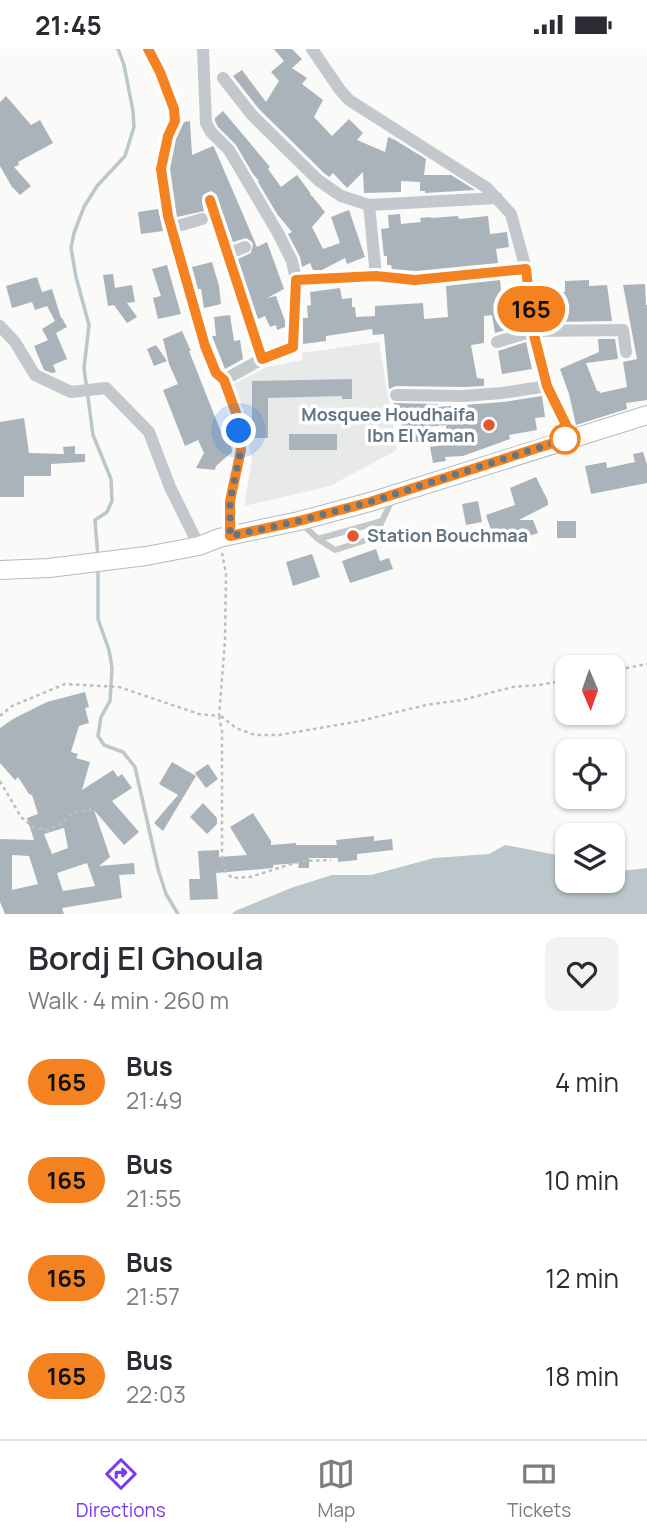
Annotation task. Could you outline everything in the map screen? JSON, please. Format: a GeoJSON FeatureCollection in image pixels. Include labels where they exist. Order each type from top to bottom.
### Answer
{"type":"FeatureCollection","features":[{"type":"Feature","properties":{"kind":"main road"},"geometry":{"type":"LineString","coordinates":[[0,570],[49,568],[146,556],[200,546],[225,537],[299,521],[395,494],[647,415]]}},
{"type":"Feature","properties":{"kind":"street"},"geometry":{"type":"LineString","coordinates":[[148,49],[174,109],[175,121],[168,136],[161,169],[168,216],[205,346],[216,373],[224,380],[236,413],[241,450],[225,537]]}},
{"type":"Feature","properties":{"kind":"street"},"geometry":{"type":"LineString","coordinates":[[203,49],[206,123],[229,150],[278,233],[292,261],[296,280],[293,347],[262,359],[224,380]]}},
{"type":"Feature","properties":{"kind":"street"},"geometry":{"type":"LineString","coordinates":[[312,49],[349,100],[487,188],[511,214],[526,269],[533,331],[547,386],[572,437]]}},
{"type":"Feature","properties":{"kind":"street"},"geometry":{"type":"LineString","coordinates":[[223,78],[252,115],[318,180],[341,196],[369,205],[496,198]]}},
{"type":"Feature","properties":{"kind":"street"},"geometry":{"type":"LineString","coordinates":[[210,200],[262,359]]}},
{"type":"Feature","properties":{"kind":"street"},"geometry":{"type":"LineString","coordinates":[[369,205],[376,276]]}},
{"type":"Feature","properties":{"kind":"street"},"geometry":{"type":"LineString","coordinates":[[172,228],[202,219]]}},
{"type":"Feature","properties":{"kind":"street"},"geometry":{"type":"LineString","coordinates":[[228,254],[245,247]]}},
{"type":"Feature","properties":{"kind":"street"},"geometry":{"type":"LineString","coordinates":[[296,280],[376,276],[415,280],[526,269]]}},
{"type":"Feature","properties":{"kind":"street"},"geometry":{"type":"LineString","coordinates":[[0,326],[15,342],[34,375],[71,392],[106,389],[149,432],[170,487],[200,546]]}},
{"type":"Feature","properties":{"kind":"street"},"geometry":{"type":"LineString","coordinates":[[497,342],[533,331],[623,330],[626,352]]}},
{"type":"Feature","properties":{"kind":"street"},"geometry":{"type":"LineString","coordinates":[[396,395],[476,395],[547,386]]}},
{"type":"Feature","properties":{"kind":"lane"},"geometry":{"type":"LineString","coordinates":[[299,521],[335,550],[376,537],[395,494]]}},
{"type":"Feature","properties":{"kind":"lane"},"geometry":{"type":"LineString","coordinates":[[318,539],[382,521]]}},
{"type":"Feature","properties":{"kind":"path"},"geometry":{"type":"LineString","coordinates":[[225,537],[225,641],[219,716],[222,731],[221,839],[226,872],[232,878],[250,877],[301,861],[331,860]]}},
{"type":"Feature","properties":{"kind":"path"},"geometry":{"type":"LineString","coordinates":[[625,668],[647,664]]}},
{"type":"Feature","properties":{"kind":"path"},"geometry":{"type":"LineString","coordinates":[[0,716],[12,706],[65,684],[119,687],[199,714],[219,716],[236,728],[255,735],[279,735],[360,721],[513,687],[555,682]]}},
{"type":"Feature","properties":{"kind":"path"},"geometry":{"type":"LineString","coordinates":[[0,781],[22,817],[33,827],[48,830],[73,813],[92,809]]}},
{"type":"Feature","properties":{"kind":"shaded area"},"geometry":{"type":"Polygon","coordinates":[[[379,342],[397,450],[330,486],[244,506],[252,459],[233,384],[267,367],[303,360],[302,353],[379,342]]]}},
{"type":"Feature","properties":{"kind":"shaded area"},"geometry":{"type":"Polygon","coordinates":[[[505,845],[555,855],[555,893],[625,893],[625,871],[647,868],[647,914],[232,914],[291,888],[332,875],[371,875],[434,858],[489,854],[505,845]]]}},
{"type":"Feature","properties":{"kind":"building"},"geometry":{"type":"Polygon","coordinates":[[[274,49],[292,49],[302,59],[292,68],[307,78],[302,84],[323,100],[314,117],[332,136],[349,119],[363,133],[357,140],[385,152],[388,137],[426,159],[424,175],[451,175],[475,190],[425,193],[420,191],[420,182],[401,181],[401,192],[364,193],[363,172],[347,188],[333,173],[329,177],[259,109],[233,76],[242,70],[266,102],[279,81],[271,72],[284,61],[274,49]]]}},
{"type":"Feature","properties":{"kind":"building"},"geometry":{"type":"Polygon","coordinates":[[[6,96],[31,125],[40,120],[53,143],[18,162],[19,165],[14,167],[31,186],[20,195],[0,166],[0,102],[6,96]]]}},
{"type":"Feature","properties":{"kind":"building"},"geometry":{"type":"Polygon","coordinates":[[[223,111],[270,167],[268,169],[281,187],[297,175],[325,212],[312,227],[323,249],[340,243],[331,217],[349,210],[365,257],[347,264],[345,258],[322,270],[313,270],[310,263],[302,267],[288,234],[292,232],[277,214],[236,145],[218,127],[215,118],[223,111]]]}},
{"type":"Feature","properties":{"kind":"building"},"geometry":{"type":"Polygon","coordinates":[[[190,121],[192,155],[214,147],[257,247],[267,242],[284,289],[267,298],[276,296],[285,327],[277,330],[276,325],[270,327],[265,316],[258,319],[238,259],[251,253],[253,244],[246,238],[233,242],[216,194],[211,191],[203,195],[204,211],[177,217],[170,169],[176,139],[184,122],[190,121]]]}},
{"type":"Feature","properties":{"kind":"building"},"geometry":{"type":"Polygon","coordinates":[[[158,209],[163,231],[141,234],[138,212],[158,209]]]}},
{"type":"Feature","properties":{"kind":"building"},"geometry":{"type":"Polygon","coordinates":[[[400,214],[401,224],[421,222],[420,218],[458,216],[459,219],[488,216],[490,234],[507,232],[509,247],[496,249],[498,263],[416,271],[392,269],[391,265],[387,265],[387,256],[384,256],[381,229],[389,228],[388,215],[400,214]]]}},
{"type":"Feature","properties":{"kind":"building"},"geometry":{"type":"Polygon","coordinates":[[[212,262],[221,304],[204,308],[201,289],[198,289],[192,267],[212,262]]]}},
{"type":"Feature","properties":{"kind":"building"},"geometry":{"type":"Polygon","coordinates":[[[167,265],[181,314],[158,319],[153,298],[161,296],[152,269],[167,265]]]}},
{"type":"Feature","properties":{"kind":"building"},"geometry":{"type":"Polygon","coordinates":[[[113,274],[115,288],[132,285],[135,302],[127,303],[137,317],[127,323],[114,305],[108,306],[103,275],[113,274]]]}},
{"type":"Feature","properties":{"kind":"building"},"geometry":{"type":"Polygon","coordinates":[[[37,277],[42,292],[52,289],[61,318],[67,327],[56,333],[67,359],[53,365],[56,372],[52,373],[44,370],[34,346],[48,340],[42,329],[55,321],[47,306],[35,310],[32,302],[12,308],[6,286],[37,277]]]}},
{"type":"Feature","properties":{"kind":"building"},"geometry":{"type":"Polygon","coordinates":[[[500,280],[501,290],[510,290],[510,317],[522,316],[523,325],[495,333],[492,315],[484,316],[484,343],[471,345],[477,378],[484,379],[484,386],[396,386],[389,389],[384,334],[373,335],[372,329],[326,336],[326,341],[303,344],[303,318],[308,318],[310,292],[340,288],[342,299],[352,298],[356,317],[375,316],[375,306],[423,303],[424,319],[448,317],[446,286],[500,280]]]}},
{"type":"Feature","properties":{"kind":"building"},"geometry":{"type":"Polygon","coordinates":[[[589,280],[589,286],[607,285],[612,321],[555,322],[555,292],[565,292],[565,281],[589,280]]]}},
{"type":"Feature","properties":{"kind":"building"},"geometry":{"type":"Polygon","coordinates":[[[645,284],[647,400],[626,403],[627,409],[576,425],[560,369],[599,352],[598,339],[615,339],[618,359],[586,363],[600,393],[627,387],[623,362],[637,359],[623,285],[645,284]]]}},
{"type":"Feature","properties":{"kind":"building"},"geometry":{"type":"Polygon","coordinates":[[[230,315],[234,341],[240,340],[243,359],[225,369],[212,336],[216,336],[214,317],[230,315]]]}},
{"type":"Feature","properties":{"kind":"building"},"geometry":{"type":"Polygon","coordinates":[[[182,331],[221,432],[231,443],[232,452],[215,470],[196,468],[204,453],[198,440],[185,446],[163,390],[178,384],[169,364],[163,339],[182,331]]]}},
{"type":"Feature","properties":{"kind":"building"},"geometry":{"type":"Polygon","coordinates":[[[526,342],[532,369],[502,374],[498,351],[526,342]]]}},
{"type":"Feature","properties":{"kind":"building"},"geometry":{"type":"Polygon","coordinates":[[[156,345],[167,361],[154,366],[147,349],[156,345]]]}},
{"type":"Feature","properties":{"kind":"building"},"geometry":{"type":"Polygon","coordinates":[[[352,379],[352,399],[342,399],[342,396],[268,398],[268,438],[252,438],[252,381],[352,379]]]}},
{"type":"Feature","properties":{"kind":"building"},"geometry":{"type":"Polygon","coordinates":[[[542,396],[545,417],[535,418],[537,430],[509,435],[510,439],[463,456],[445,457],[446,461],[433,463],[430,447],[448,444],[446,425],[424,427],[426,441],[404,443],[401,420],[396,420],[394,403],[437,404],[438,407],[542,396]]]}},
{"type":"Feature","properties":{"kind":"building"},"geometry":{"type":"Polygon","coordinates":[[[24,418],[29,453],[64,454],[63,447],[75,446],[75,454],[85,454],[85,462],[51,464],[51,476],[24,476],[24,497],[0,497],[0,422],[24,418]]]}},
{"type":"Feature","properties":{"kind":"building"},"geometry":{"type":"Polygon","coordinates":[[[289,434],[337,434],[337,450],[289,450],[289,434]]]}},
{"type":"Feature","properties":{"kind":"building"},"geometry":{"type":"Polygon","coordinates":[[[643,452],[647,465],[647,483],[591,494],[585,466],[606,462],[607,468],[635,462],[633,454],[643,452]]]}},
{"type":"Feature","properties":{"kind":"building"},"geometry":{"type":"Polygon","coordinates":[[[536,477],[548,505],[519,520],[533,520],[538,533],[514,541],[512,536],[495,542],[486,515],[515,505],[510,488],[536,477]]]}},
{"type":"Feature","properties":{"kind":"building"},"geometry":{"type":"Polygon","coordinates":[[[478,501],[482,522],[466,525],[462,504],[478,501]]]}},
{"type":"Feature","properties":{"kind":"building"},"geometry":{"type":"Polygon","coordinates":[[[557,521],[576,521],[576,538],[557,538],[557,521]]]}},
{"type":"Feature","properties":{"kind":"building"},"geometry":{"type":"Polygon","coordinates":[[[376,549],[380,561],[389,558],[393,569],[350,583],[342,561],[376,549]]]}},
{"type":"Feature","properties":{"kind":"building"},"geometry":{"type":"Polygon","coordinates":[[[312,554],[320,577],[293,586],[286,562],[312,554]]]}},
{"type":"Feature","properties":{"kind":"building"},"geometry":{"type":"Polygon","coordinates":[[[85,692],[89,723],[79,726],[71,752],[78,754],[76,758],[90,762],[82,790],[113,770],[118,777],[122,774],[132,788],[112,801],[139,832],[124,845],[94,810],[110,857],[99,866],[134,863],[135,874],[119,875],[122,898],[62,908],[64,914],[5,914],[0,902],[0,839],[34,840],[27,818],[38,814],[32,795],[18,777],[15,780],[0,763],[0,728],[47,702],[85,692]],[[64,828],[44,834],[52,854],[68,848],[64,828]],[[12,855],[12,890],[38,884],[29,856],[12,855]],[[87,863],[57,873],[63,891],[95,886],[87,863]]]}},
{"type":"Feature","properties":{"kind":"building"},"geometry":{"type":"Polygon","coordinates":[[[172,762],[196,776],[163,831],[154,823],[178,795],[159,784],[172,762]]]}},
{"type":"Feature","properties":{"kind":"building"},"geometry":{"type":"Polygon","coordinates":[[[208,764],[218,779],[206,788],[195,773],[208,764]]]}},
{"type":"Feature","properties":{"kind":"building"},"geometry":{"type":"Polygon","coordinates":[[[203,803],[217,818],[217,824],[207,834],[190,817],[203,803]]]}},
{"type":"Feature","properties":{"kind":"building"},"geometry":{"type":"Polygon","coordinates":[[[253,813],[271,845],[337,845],[336,840],[374,836],[374,841],[392,839],[393,850],[357,854],[357,860],[338,862],[338,858],[309,858],[309,868],[298,868],[299,863],[216,873],[218,899],[190,900],[189,879],[200,879],[198,851],[219,850],[219,857],[247,855],[230,827],[253,813]]]}},
{"type":"Feature","properties":{"kind":"waterway"},"geometry":{"type":"LineString","coordinates":[[98,558],[95,520],[107,512],[112,501],[111,479],[93,435],[84,368],[89,325],[71,248],[84,207],[97,186],[125,156],[134,127],[124,65],[118,49]]}},
{"type":"Feature","properties":{"kind":"waterway"},"geometry":{"type":"LineString","coordinates":[[98,569],[98,619],[112,668],[110,701],[101,717],[98,736],[104,745],[123,752],[135,767],[158,869],[166,894],[178,914]]}},
{"type":"Feature","properties":{"kind":"bus line","name":"165"},"geometry":{"type":"LineString","coordinates":[[148,49],[174,109],[175,121],[168,136],[161,169],[168,216],[205,346],[216,373],[224,380],[236,413],[241,450],[230,501],[230,536],[370,502],[572,437],[547,386],[533,331],[526,269],[415,280],[376,276],[296,280],[293,347],[262,359],[210,200]]}},
{"type":"Feature","properties":{"kind":"place","name":"Mosquee Houdhaifa Ibn El Yaman"},"geometry":{"type":"Point","coordinates":[489,425]}},
{"type":"Feature","properties":{"kind":"place","name":"Station Bouchmaa"},"geometry":{"type":"Point","coordinates":[353,536]}},
{"type":"Feature","properties":{"kind":"route"},"geometry":{"type":"LineString","coordinates":[[239,431],[240,462],[230,501],[230,536],[370,502],[572,437],[565,439]]}}]}
